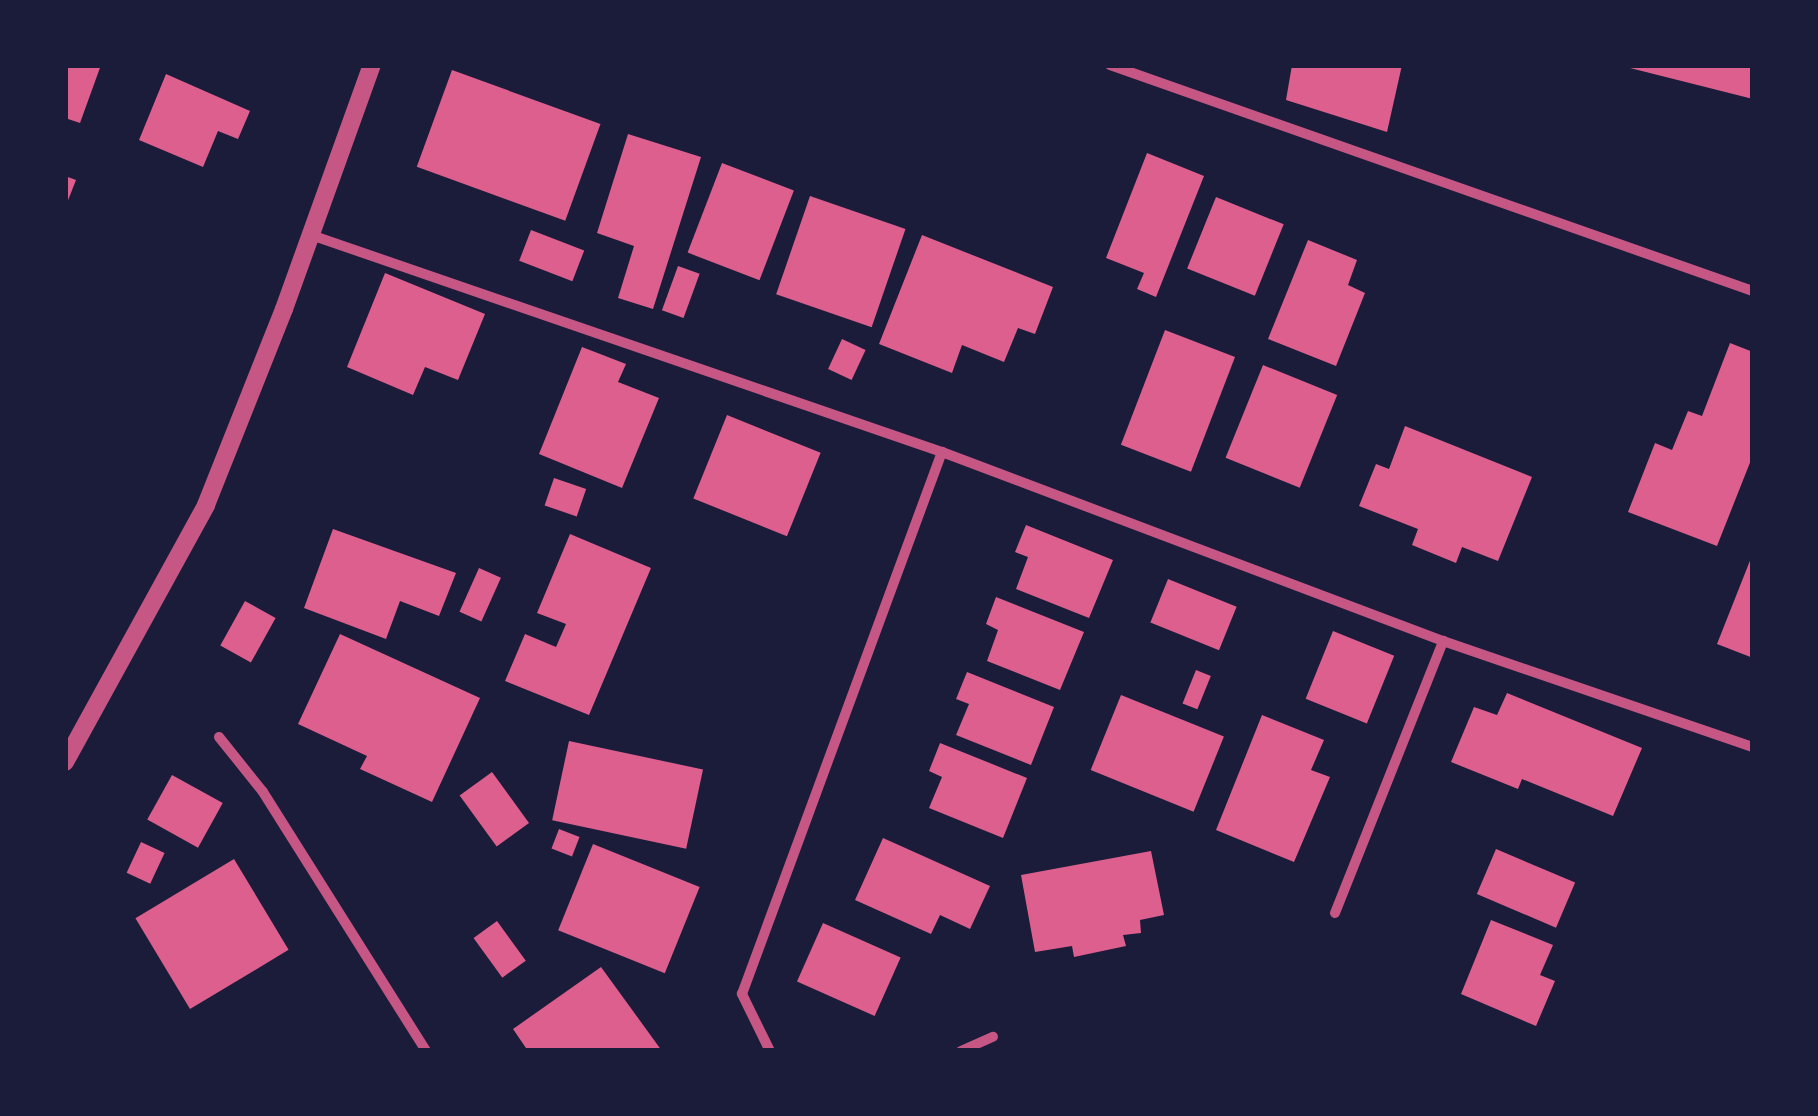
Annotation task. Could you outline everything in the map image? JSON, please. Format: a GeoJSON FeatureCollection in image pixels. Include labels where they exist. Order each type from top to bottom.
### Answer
{"type":"FeatureCollection","features":[{"type":"Feature","properties":{"kind":"street"},"geometry":{"type":"LineString","coordinates":[[65,762],[206,505],[372,65]]}},
{"type":"Feature","properties":{"kind":"street"},"geometry":{"type":"LineString","coordinates":[[1110,65],[1753,292]]}},
{"type":"Feature","properties":{"kind":"street"},"geometry":{"type":"LineString","coordinates":[[310,235],[942,452],[1444,641],[1753,747]]}},
{"type":"Feature","properties":{"kind":"street"},"geometry":{"type":"LineString","coordinates":[[770,1051],[742,994],[942,452]]}},
{"type":"Feature","properties":{"kind":"street"},"geometry":{"type":"LineString","coordinates":[[1334,913],[1444,641]]}},
{"type":"Feature","properties":{"kind":"street"},"geometry":{"type":"LineString","coordinates":[[219,737],[263,792],[426,1051]]}},
{"type":"Feature","properties":{"kind":"street"},"geometry":{"type":"LineString","coordinates":[[962,1051],[992,1037]]}},
{"type":"Feature","properties":{"kind":"building"},"geometry":{"type":"Polygon","coordinates":[[[65,65],[101,65],[80,123],[65,118],[65,65]]]}},
{"type":"Feature","properties":{"kind":"building"},"geometry":{"type":"Polygon","coordinates":[[[1292,65],[1402,65],[1387,132],[1286,100],[1292,65]]]}},
{"type":"Feature","properties":{"kind":"building"},"geometry":{"type":"Polygon","coordinates":[[[1753,65],[1753,99],[1622,66],[1753,65]]]}},
{"type":"Feature","properties":{"kind":"building"},"geometry":{"type":"Polygon","coordinates":[[[452,70],[600,124],[565,221],[417,167],[452,70]]]}},
{"type":"Feature","properties":{"kind":"building"},"geometry":{"type":"Polygon","coordinates":[[[166,74],[250,111],[238,139],[218,131],[203,167],[139,140],[166,74]]]}},
{"type":"Feature","properties":{"kind":"building"},"geometry":{"type":"Polygon","coordinates":[[[628,134],[701,157],[653,309],[618,298],[634,246],[597,233],[628,134]]]}},
{"type":"Feature","properties":{"kind":"building"},"geometry":{"type":"Polygon","coordinates":[[[1147,153],[1204,176],[1156,297],[1137,289],[1144,273],[1106,258],[1147,153]]]}},
{"type":"Feature","properties":{"kind":"building"},"geometry":{"type":"Polygon","coordinates":[[[722,163],[794,191],[759,280],[688,253],[722,163]]]}},
{"type":"Feature","properties":{"kind":"building"},"geometry":{"type":"Polygon","coordinates":[[[65,176],[76,180],[65,208],[65,176]]]}},
{"type":"Feature","properties":{"kind":"building"},"geometry":{"type":"Polygon","coordinates":[[[810,196],[905,229],[872,327],[776,294],[810,196]]]}},
{"type":"Feature","properties":{"kind":"building"},"geometry":{"type":"Polygon","coordinates":[[[1216,197],[1284,224],[1255,296],[1187,268],[1216,197]]]}},
{"type":"Feature","properties":{"kind":"building"},"geometry":{"type":"Polygon","coordinates":[[[531,230],[584,250],[572,281],[519,261],[531,230]]]}},
{"type":"Feature","properties":{"kind":"building"},"geometry":{"type":"Polygon","coordinates":[[[922,235],[1053,287],[1035,334],[1018,328],[1004,362],[962,345],[952,373],[879,344],[922,235]]]}},
{"type":"Feature","properties":{"kind":"building"},"geometry":{"type":"Polygon","coordinates":[[[1308,240],[1357,260],[1348,285],[1365,293],[1336,366],[1268,339],[1308,240]]]}},
{"type":"Feature","properties":{"kind":"building"},"geometry":{"type":"Polygon","coordinates":[[[678,266],[700,274],[684,318],[662,310],[678,266]]]}},
{"type":"Feature","properties":{"kind":"building"},"geometry":{"type":"Polygon","coordinates":[[[385,273],[485,314],[458,380],[425,367],[413,395],[347,367],[385,273]]]}},
{"type":"Feature","properties":{"kind":"building"},"geometry":{"type":"Polygon","coordinates":[[[1165,330],[1235,357],[1191,472],[1121,445],[1165,330]]]}},
{"type":"Feature","properties":{"kind":"building"},"geometry":{"type":"Polygon","coordinates":[[[842,339],[866,350],[852,380],[828,369],[842,339]]]}},
{"type":"Feature","properties":{"kind":"building"},"geometry":{"type":"Polygon","coordinates":[[[1730,343],[1753,352],[1753,455],[1717,546],[1628,512],[1655,443],[1672,450],[1688,411],[1702,416],[1730,343]]]}},
{"type":"Feature","properties":{"kind":"building"},"geometry":{"type":"Polygon","coordinates":[[[582,347],[626,364],[618,382],[659,398],[622,488],[539,454],[582,347]]]}},
{"type":"Feature","properties":{"kind":"building"},"geometry":{"type":"Polygon","coordinates":[[[1263,365],[1337,395],[1300,488],[1226,458],[1263,365]]]}},
{"type":"Feature","properties":{"kind":"building"},"geometry":{"type":"Polygon","coordinates":[[[727,415],[821,453],[787,536],[693,498],[727,415]]]}},
{"type":"Feature","properties":{"kind":"building"},"geometry":{"type":"Polygon","coordinates":[[[1405,426],[1532,477],[1498,561],[1462,547],[1456,563],[1412,545],[1418,529],[1359,506],[1376,464],[1389,469],[1405,426]]]}},
{"type":"Feature","properties":{"kind":"building"},"geometry":{"type":"Polygon","coordinates":[[[554,478],[586,489],[577,516],[545,505],[554,478]]]}},
{"type":"Feature","properties":{"kind":"building"},"geometry":{"type":"Polygon","coordinates":[[[1026,525],[1113,560],[1089,618],[1016,589],[1028,557],[1015,552],[1026,525]]]}},
{"type":"Feature","properties":{"kind":"building"},"geometry":{"type":"Polygon","coordinates":[[[333,529],[456,573],[439,616],[400,601],[386,639],[304,608],[333,529]]]}},
{"type":"Feature","properties":{"kind":"building"},"geometry":{"type":"Polygon","coordinates":[[[570,534],[651,568],[589,715],[505,681],[525,634],[556,647],[566,624],[537,613],[570,534]]]}},
{"type":"Feature","properties":{"kind":"building"},"geometry":{"type":"Polygon","coordinates":[[[1753,553],[1753,658],[1717,644],[1753,553]]]}},
{"type":"Feature","properties":{"kind":"building"},"geometry":{"type":"Polygon","coordinates":[[[479,568],[501,578],[481,622],[459,612],[479,568]]]}},
{"type":"Feature","properties":{"kind":"building"},"geometry":{"type":"Polygon","coordinates":[[[1168,579],[1237,607],[1219,650],[1150,623],[1168,579]]]}},
{"type":"Feature","properties":{"kind":"building"},"geometry":{"type":"Polygon","coordinates":[[[996,597],[1084,632],[1060,690],[987,661],[998,630],[986,624],[996,597]]]}},
{"type":"Feature","properties":{"kind":"building"},"geometry":{"type":"Polygon","coordinates":[[[245,601],[276,618],[251,663],[220,646],[245,601]]]}},
{"type":"Feature","properties":{"kind":"building"},"geometry":{"type":"Polygon","coordinates":[[[1333,631],[1394,656],[1367,723],[1306,699],[1333,631]]]}},
{"type":"Feature","properties":{"kind":"building"},"geometry":{"type":"Polygon","coordinates":[[[340,634],[480,698],[432,802],[360,769],[367,756],[298,724],[340,634]]]}},
{"type":"Feature","properties":{"kind":"building"},"geometry":{"type":"Polygon","coordinates":[[[1196,670],[1211,676],[1197,709],[1183,703],[1196,670]]]}},
{"type":"Feature","properties":{"kind":"building"},"geometry":{"type":"Polygon","coordinates":[[[967,672],[1054,707],[1031,765],[956,735],[969,704],[956,699],[967,672]]]}},
{"type":"Feature","properties":{"kind":"building"},"geometry":{"type":"Polygon","coordinates":[[[1507,693],[1642,748],[1613,816],[1522,779],[1518,789],[1451,762],[1474,707],[1497,715],[1507,693]]]}},
{"type":"Feature","properties":{"kind":"building"},"geometry":{"type":"Polygon","coordinates":[[[1121,695],[1224,737],[1194,812],[1091,770],[1121,695]]]}},
{"type":"Feature","properties":{"kind":"building"},"geometry":{"type":"Polygon","coordinates":[[[1262,715],[1324,740],[1311,770],[1330,777],[1294,862],[1216,830],[1262,715]]]}},
{"type":"Feature","properties":{"kind":"building"},"geometry":{"type":"Polygon","coordinates":[[[569,741],[703,769],[686,849],[552,820],[569,741]]]}},
{"type":"Feature","properties":{"kind":"building"},"geometry":{"type":"Polygon","coordinates":[[[940,743],[1027,778],[1003,838],[929,808],[942,777],[929,771],[940,743]]]}},
{"type":"Feature","properties":{"kind":"building"},"geometry":{"type":"Polygon","coordinates":[[[492,772],[529,823],[497,846],[460,796],[492,772]]]}},
{"type":"Feature","properties":{"kind":"building"},"geometry":{"type":"Polygon","coordinates":[[[172,775],[223,803],[198,848],[147,820],[172,775]]]}},
{"type":"Feature","properties":{"kind":"building"},"geometry":{"type":"Polygon","coordinates":[[[559,829],[580,837],[572,856],[551,849],[559,829]]]}},
{"type":"Feature","properties":{"kind":"building"},"geometry":{"type":"Polygon","coordinates":[[[883,838],[990,886],[970,929],[940,915],[931,934],[855,900],[883,838]]]}},
{"type":"Feature","properties":{"kind":"building"},"geometry":{"type":"Polygon","coordinates":[[[141,842],[165,853],[150,884],[127,873],[141,842]]]}},
{"type":"Feature","properties":{"kind":"building"},"geometry":{"type":"Polygon","coordinates":[[[593,844],[700,887],[665,973],[558,930],[593,844]]]}},
{"type":"Feature","properties":{"kind":"building"},"geometry":{"type":"Polygon","coordinates":[[[1496,849],[1575,883],[1556,928],[1477,894],[1496,849]]]}},
{"type":"Feature","properties":{"kind":"building"},"geometry":{"type":"Polygon","coordinates":[[[1151,851],[1164,915],[1140,920],[1141,933],[1123,935],[1126,946],[1074,957],[1072,946],[1035,952],[1021,875],[1151,851]]]}},
{"type":"Feature","properties":{"kind":"building"},"geometry":{"type":"Polygon","coordinates":[[[234,859],[289,950],[190,1009],[135,918],[234,859]]]}},
{"type":"Feature","properties":{"kind":"building"},"geometry":{"type":"Polygon","coordinates":[[[1491,920],[1553,945],[1540,975],[1555,981],[1536,1026],[1461,994],[1491,920]]]}},
{"type":"Feature","properties":{"kind":"building"},"geometry":{"type":"Polygon","coordinates":[[[497,921],[526,961],[502,978],[474,938],[497,921]]]}},
{"type":"Feature","properties":{"kind":"building"},"geometry":{"type":"Polygon","coordinates":[[[823,923],[901,958],[875,1016],[797,981],[823,923]]]}},
{"type":"Feature","properties":{"kind":"building"},"geometry":{"type":"Polygon","coordinates":[[[601,967],[662,1051],[528,1051],[513,1029],[601,967]]]}}]}
